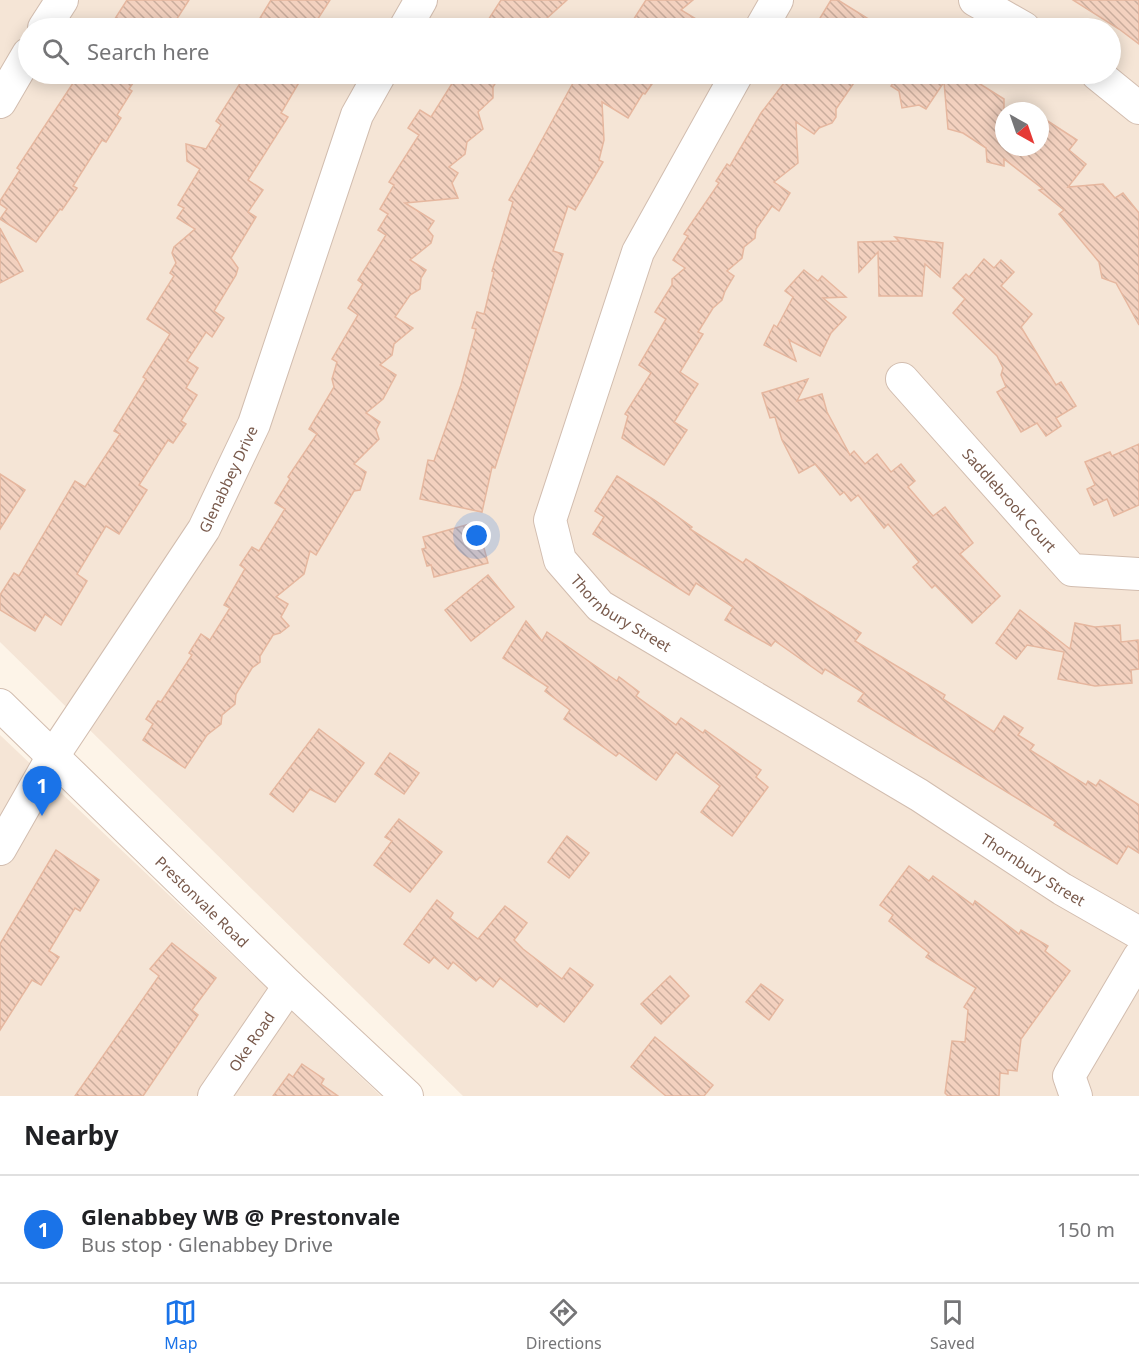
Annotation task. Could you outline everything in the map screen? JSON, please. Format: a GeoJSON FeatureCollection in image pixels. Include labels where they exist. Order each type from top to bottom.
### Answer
{"type":"FeatureCollection","features":[{"type":"Feature","properties":{"kind":"street"},"geometry":{"type":"LineString","coordinates":[[50,18],[62,0]]}},
{"type":"Feature","properties":{"kind":"street"},"geometry":{"type":"LineString","coordinates":[[411,18],[421,0]]}},
{"type":"Feature","properties":{"kind":"street"},"geometry":{"type":"LineString","coordinates":[[767,18],[777,0]]}},
{"type":"Feature","properties":{"kind":"street"},"geometry":{"type":"LineString","coordinates":[[975,0],[1006,18]]}},
{"type":"Feature","properties":{"kind":"street"},"geometry":{"type":"LineString","coordinates":[[0,102],[18,71]]}},
{"type":"Feature","properties":{"kind":"street","name":"Glenabbey Drive"},"geometry":{"type":"LineString","coordinates":[[0,849],[53,756],[204,529],[254,424],[357,114],[374,84]]}},
{"type":"Feature","properties":{"kind":"street","name":"Thornbury Street"},"geometry":{"type":"LineString","coordinates":[[731,84],[638,252],[550,520],[560,560],[600,606],[919,795],[1062,889],[1139,933]]}},
{"type":"Feature","properties":{"kind":"street"},"geometry":{"type":"LineString","coordinates":[[1109,84],[1139,108]]}},
{"type":"Feature","properties":{"kind":"street","name":"Saddlebrook Court"},"geometry":{"type":"LineString","coordinates":[[902,379],[1072,570],[1139,574]]}},
{"type":"Feature","properties":{"kind":"street","name":"Prestonvale Road"},"geometry":{"type":"LineString","coordinates":[[0,705],[289,986],[407,1096]]}},
{"type":"Feature","properties":{"kind":"street"},"geometry":{"type":"LineString","coordinates":[[1076,1096],[1069,1076],[1139,957]]}},
{"type":"Feature","properties":{"kind":"street","name":"Oke Road"},"geometry":{"type":"LineString","coordinates":[[214,1096],[289,986]]}},
{"type":"Feature","properties":{"kind":"shaded area"},"geometry":{"type":"Polygon","coordinates":[[[0,0],[1139,0],[1139,1096],[463,1096],[0,642],[0,0]]]}},
{"type":"Feature","properties":{"kind":"shaded area"},"geometry":{"type":"Polygon","coordinates":[[[0,735],[381,1096],[0,1096],[0,735]]]}},
{"type":"Feature","properties":{"kind":"building"},"geometry":{"type":"Polygon","coordinates":[[[127,0],[189,0],[177,18],[115,18],[127,0]]]}},
{"type":"Feature","properties":{"kind":"building"},"geometry":{"type":"Polygon","coordinates":[[[271,0],[330,0],[318,18],[260,18],[271,0]]]}},
{"type":"Feature","properties":{"kind":"building"},"geometry":{"type":"Polygon","coordinates":[[[501,0],[567,0],[547,18],[489,18],[501,0]]]}},
{"type":"Feature","properties":{"kind":"building"},"geometry":{"type":"Polygon","coordinates":[[[646,0],[693,0],[681,10],[694,18],[634,18],[646,0]]]}},
{"type":"Feature","properties":{"kind":"building"},"geometry":{"type":"Polygon","coordinates":[[[831,0],[838,0],[867,18],[820,18],[831,0]]]}},
{"type":"Feature","properties":{"kind":"building"},"geometry":{"type":"Polygon","coordinates":[[[1073,0],[1139,0],[1139,44],[1121,30],[1121,18],[1102,18],[1073,0]]]}},
{"type":"Feature","properties":{"kind":"building"},"geometry":{"type":"Polygon","coordinates":[[[72,84],[132,84],[129,89],[132,91],[117,115],[121,118],[106,142],[102,140],[73,186],[77,188],[62,210],[60,209],[36,242],[0,219],[7,209],[0,204],[0,201],[20,170],[17,168],[72,84]]]}},
{"type":"Feature","properties":{"kind":"building"},"geometry":{"type":"Polygon","coordinates":[[[240,84],[298,84],[281,113],[288,117],[248,180],[263,190],[248,212],[256,217],[231,258],[238,268],[236,275],[214,311],[224,318],[212,337],[206,332],[187,361],[198,368],[186,388],[197,395],[181,421],[186,424],[173,443],[168,440],[139,485],[147,490],[119,534],[106,526],[77,574],[87,581],[61,625],[45,614],[35,631],[0,610],[0,595],[14,573],[19,576],[75,481],[85,487],[120,434],[114,431],[146,379],[143,377],[170,334],[147,319],[174,276],[170,273],[176,263],[172,253],[174,247],[195,229],[177,218],[184,208],[178,205],[200,169],[187,161],[186,144],[206,149],[221,125],[216,121],[240,84]]]}},
{"type":"Feature","properties":{"kind":"building"},"geometry":{"type":"Polygon","coordinates":[[[452,84],[495,84],[493,98],[478,112],[483,129],[467,142],[465,154],[449,167],[458,173],[452,183],[458,198],[405,203],[434,221],[428,230],[433,236],[431,243],[410,260],[426,270],[421,278],[420,289],[410,295],[395,317],[413,328],[394,344],[392,355],[380,365],[396,375],[383,399],[366,413],[380,422],[376,430],[379,439],[354,464],[366,472],[360,490],[354,491],[316,555],[310,551],[304,574],[276,597],[288,604],[281,617],[289,626],[273,635],[260,656],[260,662],[252,668],[236,694],[235,704],[222,715],[221,724],[207,735],[185,768],[143,740],[153,724],[146,719],[158,701],[161,702],[192,655],[189,653],[201,634],[210,640],[230,608],[224,605],[245,569],[240,565],[252,547],[259,551],[285,509],[275,503],[290,479],[288,477],[317,434],[309,429],[334,387],[332,379],[337,362],[332,359],[358,315],[348,308],[363,284],[358,280],[386,235],[378,230],[388,214],[380,209],[394,185],[389,182],[419,135],[408,128],[420,110],[431,117],[452,84]]]}},
{"type":"Feature","properties":{"kind":"building"},"geometry":{"type":"Polygon","coordinates":[[[573,84],[652,84],[645,94],[643,93],[628,118],[602,102],[604,140],[599,160],[603,162],[575,210],[568,206],[553,251],[563,254],[495,468],[492,467],[482,512],[420,499],[428,460],[434,461],[461,385],[476,329],[472,328],[477,312],[484,314],[494,272],[492,271],[513,202],[509,200],[573,84]]]}},
{"type":"Feature","properties":{"kind":"building"},"geometry":{"type":"Polygon","coordinates":[[[783,84],[853,84],[836,109],[836,117],[832,123],[819,128],[814,134],[796,122],[798,163],[774,182],[790,193],[779,211],[772,206],[756,229],[755,238],[744,247],[742,258],[727,271],[734,276],[722,300],[713,308],[698,332],[703,334],[680,372],[698,384],[674,422],[687,430],[664,465],[622,438],[628,416],[625,414],[651,373],[639,365],[666,319],[655,312],[672,285],[672,279],[685,268],[673,260],[688,236],[684,234],[719,183],[716,181],[727,164],[730,166],[761,113],[783,84]]]}},
{"type":"Feature","properties":{"kind":"building"},"geometry":{"type":"Polygon","coordinates":[[[892,84],[943,84],[926,109],[919,105],[902,108],[899,91],[891,86],[892,84]]]}},
{"type":"Feature","properties":{"kind":"building"},"geometry":{"type":"Polygon","coordinates":[[[944,84],[980,84],[1004,99],[1004,102],[995,102],[995,156],[1049,156],[1049,122],[1077,140],[1069,150],[1086,164],[1068,187],[1103,184],[1115,198],[1123,193],[1139,213],[1139,325],[1116,283],[1102,278],[1099,262],[1059,214],[1064,210],[1039,190],[1043,189],[1004,159],[1004,166],[987,162],[986,148],[963,133],[948,129],[944,84]]]}},
{"type":"Feature","properties":{"kind":"building"},"geometry":{"type":"Polygon","coordinates":[[[0,228],[23,271],[0,283],[0,228]]]}},
{"type":"Feature","properties":{"kind":"building"},"geometry":{"type":"Polygon","coordinates":[[[895,237],[943,243],[940,277],[925,264],[922,296],[879,296],[878,252],[859,272],[858,242],[899,241],[895,237]]]}},
{"type":"Feature","properties":{"kind":"building"},"geometry":{"type":"Polygon","coordinates":[[[984,259],[994,268],[1001,260],[1014,272],[1001,286],[1032,314],[1021,327],[1056,385],[1061,382],[1076,406],[1056,418],[1061,426],[1046,436],[1037,423],[1021,432],[997,392],[1006,387],[1001,375],[1003,368],[997,356],[953,313],[965,299],[953,288],[966,274],[969,277],[984,259]]]}},
{"type":"Feature","properties":{"kind":"building"},"geometry":{"type":"Polygon","coordinates":[[[804,270],[818,281],[822,276],[846,297],[823,298],[846,317],[831,333],[820,356],[789,340],[796,361],[764,345],[774,325],[777,327],[793,297],[785,291],[804,270]]]}},
{"type":"Feature","properties":{"kind":"building"},"geometry":{"type":"Polygon","coordinates":[[[808,379],[797,401],[822,394],[827,412],[850,455],[854,451],[865,464],[877,454],[891,472],[901,464],[915,481],[908,487],[933,516],[945,507],[973,543],[960,554],[1000,596],[972,623],[935,585],[932,588],[913,567],[919,562],[888,524],[884,528],[858,495],[851,501],[844,492],[840,495],[815,464],[799,473],[782,440],[775,417],[770,418],[762,393],[808,379]]]}},
{"type":"Feature","properties":{"kind":"building"},"geometry":{"type":"Polygon","coordinates":[[[1139,444],[1139,505],[1114,516],[1107,499],[1094,505],[1087,489],[1095,485],[1085,462],[1110,452],[1112,456],[1139,444]]]}},
{"type":"Feature","properties":{"kind":"building"},"geometry":{"type":"Polygon","coordinates":[[[0,474],[25,490],[0,529],[0,474]]]}},
{"type":"Feature","properties":{"kind":"building"},"geometry":{"type":"Polygon","coordinates":[[[617,476],[656,501],[692,527],[690,529],[721,549],[743,563],[746,559],[861,633],[855,641],[945,695],[943,699],[994,732],[1004,716],[1023,728],[1018,735],[1034,745],[1030,750],[1086,785],[1088,781],[1096,786],[1100,780],[1139,805],[1139,853],[1128,846],[1117,864],[1054,825],[1056,822],[858,701],[864,693],[825,669],[822,674],[775,641],[771,646],[725,620],[733,607],[696,583],[689,595],[593,534],[604,517],[595,511],[617,476]]]}},
{"type":"Feature","properties":{"kind":"building"},"geometry":{"type":"Polygon","coordinates":[[[477,522],[488,563],[434,577],[431,565],[427,566],[422,549],[426,548],[423,537],[477,522]]]}},
{"type":"Feature","properties":{"kind":"building"},"geometry":{"type":"Polygon","coordinates":[[[488,575],[514,607],[471,641],[445,610],[488,575]]]}},
{"type":"Feature","properties":{"kind":"building"},"geometry":{"type":"Polygon","coordinates":[[[1020,610],[1070,649],[1075,623],[1095,627],[1120,625],[1121,642],[1138,640],[1139,669],[1131,670],[1132,683],[1095,686],[1058,679],[1064,652],[1027,645],[1016,659],[996,643],[1020,610]]]}},
{"type":"Feature","properties":{"kind":"building"},"geometry":{"type":"Polygon","coordinates":[[[526,621],[542,641],[547,632],[617,681],[619,677],[639,692],[636,696],[676,725],[681,718],[703,733],[705,730],[761,770],[756,777],[768,787],[732,836],[701,812],[720,786],[676,752],[656,780],[619,753],[616,756],[564,719],[570,710],[545,691],[548,687],[503,658],[526,621]]]}},
{"type":"Feature","properties":{"kind":"building"},"geometry":{"type":"Polygon","coordinates":[[[319,729],[364,763],[335,802],[310,789],[293,812],[270,794],[319,729]]]}},
{"type":"Feature","properties":{"kind":"building"},"geometry":{"type":"Polygon","coordinates":[[[390,753],[419,773],[404,794],[375,774],[390,753]]]}},
{"type":"Feature","properties":{"kind":"building"},"geometry":{"type":"Polygon","coordinates":[[[399,819],[442,852],[410,892],[374,865],[392,841],[385,837],[399,819]]]}},
{"type":"Feature","properties":{"kind":"building"},"geometry":{"type":"Polygon","coordinates":[[[567,836],[589,853],[569,878],[548,862],[567,836]]]}},
{"type":"Feature","properties":{"kind":"building"},"geometry":{"type":"Polygon","coordinates":[[[56,850],[99,880],[80,911],[75,908],[49,951],[59,957],[41,985],[32,980],[0,1030],[0,944],[56,850]]]}},
{"type":"Feature","properties":{"kind":"building"},"geometry":{"type":"Polygon","coordinates":[[[909,866],[929,881],[933,876],[973,905],[975,901],[1019,934],[1021,930],[1048,946],[1045,951],[1070,971],[1021,1039],[1017,1071],[1008,1070],[1008,1074],[1000,1073],[999,1096],[948,1096],[945,1093],[952,1041],[965,1042],[968,1010],[964,1007],[976,988],[926,957],[929,953],[889,921],[893,915],[880,905],[909,866]]]}},
{"type":"Feature","properties":{"kind":"building"},"geometry":{"type":"Polygon","coordinates":[[[437,900],[453,913],[450,918],[478,939],[505,906],[527,923],[514,940],[523,949],[562,979],[570,968],[593,985],[564,1022],[540,1003],[537,1007],[500,978],[493,987],[480,977],[476,981],[453,962],[448,969],[434,957],[429,963],[404,944],[437,900]]]}},
{"type":"Feature","properties":{"kind":"building"},"geometry":{"type":"Polygon","coordinates":[[[172,943],[216,978],[192,1010],[198,1015],[143,1096],[75,1096],[159,976],[150,969],[172,943]]]}},
{"type":"Feature","properties":{"kind":"building"},"geometry":{"type":"Polygon","coordinates":[[[670,976],[689,996],[661,1024],[641,1004],[670,976]]]}},
{"type":"Feature","properties":{"kind":"building"},"geometry":{"type":"Polygon","coordinates":[[[761,984],[783,1000],[769,1020],[746,1002],[761,984]]]}},
{"type":"Feature","properties":{"kind":"building"},"geometry":{"type":"Polygon","coordinates":[[[655,1037],[713,1085],[704,1096],[666,1096],[631,1067],[655,1037]]]}},
{"type":"Feature","properties":{"kind":"building"},"geometry":{"type":"Polygon","coordinates":[[[302,1064],[324,1079],[321,1084],[338,1096],[273,1096],[289,1074],[293,1077],[302,1064]]]}},
{"type":"Feature","properties":{"kind":"place","name":"Glenabbey WB @ Prestonvale"},"geometry":{"type":"Point","coordinates":[42,816]}}]}
